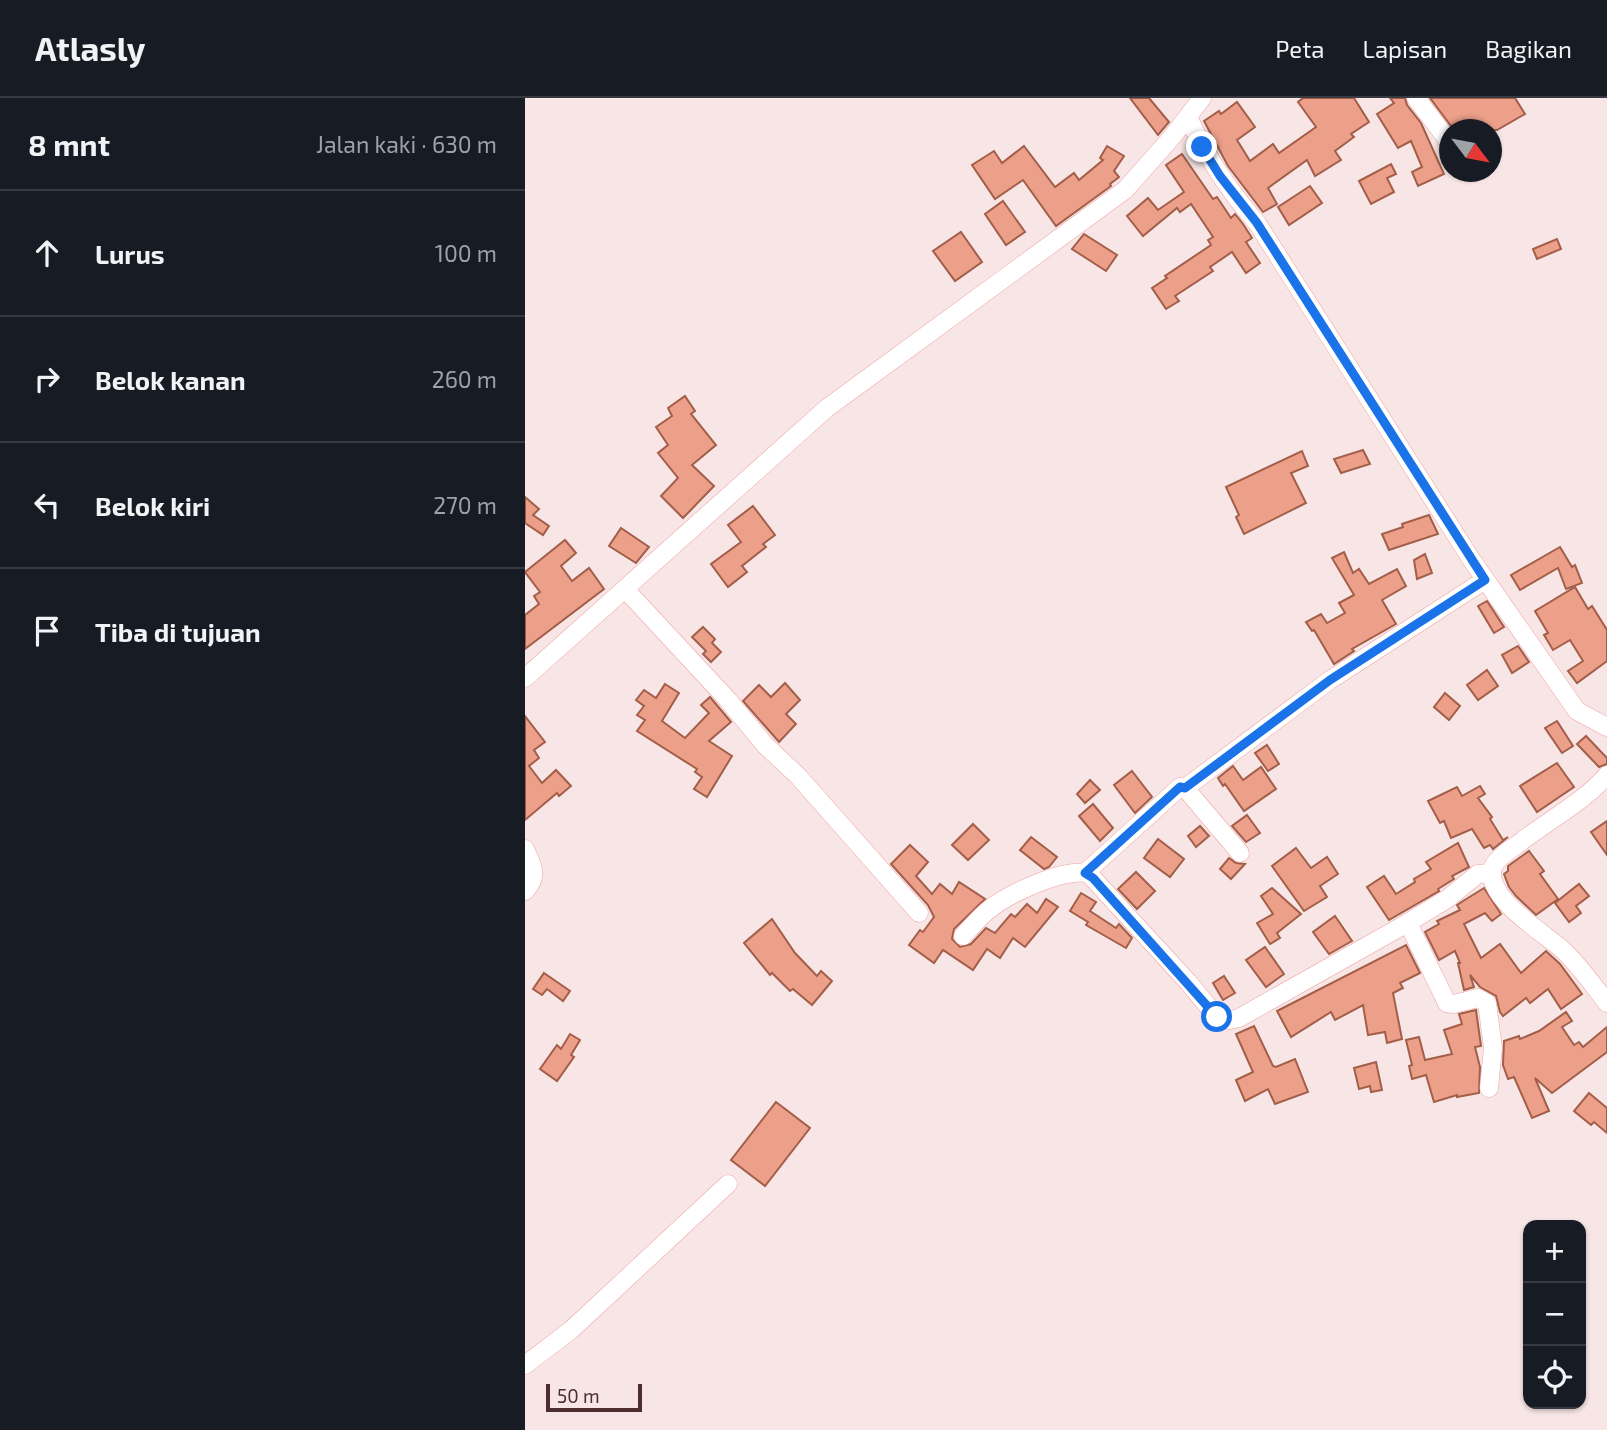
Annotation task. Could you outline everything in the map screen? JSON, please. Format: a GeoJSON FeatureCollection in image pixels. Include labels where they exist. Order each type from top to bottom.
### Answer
{"type":"FeatureCollection","features":[{"type":"Feature","properties":{"kind":"street"},"geometry":{"type":"LineString","coordinates":[[525,678],[827,408],[1125,190],[1202,98]]}},
{"type":"Feature","properties":{"kind":"street"},"geometry":{"type":"LineString","coordinates":[[1416,98],[1439,128]]}},
{"type":"Feature","properties":{"kind":"street"},"geometry":{"type":"LineString","coordinates":[[1188,117],[1214,166],[1257,223],[1485,580],[1577,711],[1607,727]]}},
{"type":"Feature","properties":{"kind":"street"},"geometry":{"type":"LineString","coordinates":[[1085,873],[1180,787],[1185,788],[1330,680],[1485,580]]}},
{"type":"Feature","properties":{"kind":"street"},"geometry":{"type":"LineString","coordinates":[[625,589],[728,700],[765,745],[798,776],[919,914]]}},
{"type":"Feature","properties":{"kind":"street"},"geometry":{"type":"LineString","coordinates":[[1607,775],[1595,790],[1505,853],[1492,868],[1493,882],[1502,898],[1562,950],[1607,1003]]}},
{"type":"Feature","properties":{"kind":"street"},"geometry":{"type":"LineString","coordinates":[[1185,788],[1240,853]]}},
{"type":"Feature","properties":{"kind":"street"},"geometry":{"type":"LineString","coordinates":[[525,849],[535,870],[535,877],[525,891]]}},
{"type":"Feature","properties":{"kind":"street"},"geometry":{"type":"LineString","coordinates":[[963,936],[988,910],[1037,883],[1078,872],[1085,873],[1093,878],[1212,1012],[1222,1020],[1239,1018],[1408,923],[1447,899],[1478,874],[1492,873]]}},
{"type":"Feature","properties":{"kind":"street"},"geometry":{"type":"LineString","coordinates":[[1408,923],[1447,1003],[1454,1004],[1478,998],[1487,1003],[1493,1048],[1489,1088]]}},
{"type":"Feature","properties":{"kind":"street"},"geometry":{"type":"LineString","coordinates":[[525,1365],[565,1334],[728,1184]]}},
{"type":"Feature","properties":{"kind":"building"},"geometry":{"type":"Polygon","coordinates":[[[1130,98],[1149,98],[1169,122],[1158,135],[1130,98]]]}},
{"type":"Feature","properties":{"kind":"building"},"geometry":{"type":"Polygon","coordinates":[[[1303,98],[1354,98],[1369,122],[1351,134],[1354,137],[1335,151],[1341,160],[1315,176],[1307,160],[1268,188],[1277,204],[1263,212],[1228,166],[1204,121],[1219,111],[1221,114],[1237,102],[1255,127],[1237,140],[1250,161],[1273,144],[1279,153],[1316,127],[1298,102],[1303,98]]]}},
{"type":"Feature","properties":{"kind":"building"},"geometry":{"type":"Polygon","coordinates":[[[1390,98],[1405,98],[1421,123],[1439,163],[1439,176],[1418,186],[1412,172],[1422,167],[1411,141],[1398,148],[1377,114],[1394,103],[1390,98]]]}},
{"type":"Feature","properties":{"kind":"building"},"geometry":{"type":"Polygon","coordinates":[[[1430,98],[1515,98],[1525,114],[1502,127],[1502,119],[1446,119],[1430,98]]]}},
{"type":"Feature","properties":{"kind":"building"},"geometry":{"type":"Polygon","coordinates":[[[1024,146],[1055,187],[1074,173],[1079,180],[1103,160],[1100,158],[1107,146],[1124,156],[1114,171],[1119,177],[1111,186],[1056,226],[1023,180],[995,199],[972,165],[994,151],[1002,163],[1024,146]]]}},
{"type":"Feature","properties":{"kind":"building"},"geometry":{"type":"Polygon","coordinates":[[[1182,154],[1213,199],[1217,197],[1231,218],[1235,214],[1243,224],[1252,238],[1246,242],[1260,263],[1246,273],[1232,252],[1210,267],[1213,271],[1175,296],[1179,301],[1166,309],[1152,288],[1211,245],[1208,240],[1213,237],[1191,204],[1180,212],[1177,208],[1143,236],[1127,216],[1148,198],[1158,210],[1184,192],[1166,165],[1182,154]]]}},
{"type":"Feature","properties":{"kind":"building"},"geometry":{"type":"Polygon","coordinates":[[[1391,164],[1396,174],[1387,178],[1394,192],[1371,204],[1359,181],[1391,164]]]}},
{"type":"Feature","properties":{"kind":"building"},"geometry":{"type":"Polygon","coordinates":[[[1310,186],[1322,203],[1289,225],[1278,207],[1310,186]]]}},
{"type":"Feature","properties":{"kind":"building"},"geometry":{"type":"Polygon","coordinates":[[[1003,201],[1025,232],[1006,245],[985,214],[1003,201]]]}},
{"type":"Feature","properties":{"kind":"building"},"geometry":{"type":"Polygon","coordinates":[[[961,232],[982,262],[955,281],[933,251],[961,232]]]}},
{"type":"Feature","properties":{"kind":"building"},"geometry":{"type":"Polygon","coordinates":[[[1084,234],[1117,255],[1106,271],[1072,249],[1084,234]]]}},
{"type":"Feature","properties":{"kind":"building"},"geometry":{"type":"Polygon","coordinates":[[[1557,239],[1561,249],[1537,259],[1533,249],[1557,239]]]}},
{"type":"Feature","properties":{"kind":"building"},"geometry":{"type":"Polygon","coordinates":[[[685,396],[695,411],[691,414],[716,445],[692,465],[714,486],[683,518],[661,496],[678,478],[658,453],[668,445],[656,427],[672,416],[668,408],[685,396]]]}},
{"type":"Feature","properties":{"kind":"building"},"geometry":{"type":"Polygon","coordinates":[[[1363,450],[1370,464],[1341,473],[1334,459],[1363,450]]]}},
{"type":"Feature","properties":{"kind":"building"},"geometry":{"type":"Polygon","coordinates":[[[1302,451],[1308,466],[1291,473],[1306,503],[1244,534],[1236,517],[1239,515],[1226,487],[1302,451]]]}},
{"type":"Feature","properties":{"kind":"building"},"geometry":{"type":"Polygon","coordinates":[[[525,497],[539,509],[533,515],[549,526],[543,535],[525,523],[525,497]]]}},
{"type":"Feature","properties":{"kind":"building"},"geometry":{"type":"Polygon","coordinates":[[[753,506],[775,535],[763,544],[766,547],[742,566],[747,572],[728,587],[711,564],[741,542],[728,525],[753,506]]]}},
{"type":"Feature","properties":{"kind":"building"},"geometry":{"type":"Polygon","coordinates":[[[1429,515],[1438,534],[1389,550],[1382,534],[1429,515]]]}},
{"type":"Feature","properties":{"kind":"building"},"geometry":{"type":"Polygon","coordinates":[[[621,528],[649,547],[636,563],[609,546],[621,528]]]}},
{"type":"Feature","properties":{"kind":"building"},"geometry":{"type":"Polygon","coordinates":[[[565,540],[576,553],[561,566],[572,581],[589,568],[604,589],[525,649],[525,615],[539,604],[534,596],[540,592],[525,572],[565,540]]]}},
{"type":"Feature","properties":{"kind":"building"},"geometry":{"type":"Polygon","coordinates":[[[1560,547],[1572,567],[1575,565],[1582,583],[1566,589],[1558,568],[1520,590],[1511,575],[1560,547]]]}},
{"type":"Feature","properties":{"kind":"building"},"geometry":{"type":"Polygon","coordinates":[[[1344,552],[1353,573],[1359,569],[1369,584],[1397,569],[1406,586],[1382,600],[1396,624],[1352,649],[1354,651],[1334,664],[1314,630],[1312,631],[1306,622],[1321,614],[1327,623],[1345,613],[1339,603],[1354,595],[1332,558],[1344,552]]]}},
{"type":"Feature","properties":{"kind":"building"},"geometry":{"type":"Polygon","coordinates":[[[1425,554],[1432,573],[1417,579],[1414,560],[1425,554]]]}},
{"type":"Feature","properties":{"kind":"building"},"geometry":{"type":"Polygon","coordinates":[[[1575,587],[1588,609],[1592,606],[1607,630],[1607,661],[1577,683],[1568,671],[1583,661],[1570,640],[1553,650],[1544,635],[1548,633],[1535,611],[1575,587]]]}},
{"type":"Feature","properties":{"kind":"building"},"geometry":{"type":"Polygon","coordinates":[[[1487,601],[1504,627],[1494,633],[1478,606],[1487,601]]]}},
{"type":"Feature","properties":{"kind":"building"},"geometry":{"type":"Polygon","coordinates":[[[703,627],[715,639],[712,643],[721,652],[711,662],[703,654],[706,651],[692,637],[703,627]]]}},
{"type":"Feature","properties":{"kind":"building"},"geometry":{"type":"Polygon","coordinates":[[[1518,646],[1529,662],[1512,673],[1502,655],[1518,646]]]}},
{"type":"Feature","properties":{"kind":"building"},"geometry":{"type":"Polygon","coordinates":[[[1487,670],[1498,686],[1478,700],[1467,685],[1487,670]]]}},
{"type":"Feature","properties":{"kind":"building"},"geometry":{"type":"Polygon","coordinates":[[[785,683],[800,700],[786,714],[796,724],[779,742],[743,701],[759,685],[771,697],[785,683]]]}},
{"type":"Feature","properties":{"kind":"building"},"geometry":{"type":"Polygon","coordinates":[[[665,684],[679,693],[662,721],[685,738],[709,713],[701,705],[710,697],[731,722],[709,741],[732,756],[707,797],[694,789],[702,777],[695,772],[697,769],[637,731],[645,720],[637,715],[644,706],[636,700],[644,690],[656,698],[665,684]]]}},
{"type":"Feature","properties":{"kind":"building"},"geometry":{"type":"Polygon","coordinates":[[[1445,693],[1460,706],[1449,720],[1434,707],[1445,693]]]}},
{"type":"Feature","properties":{"kind":"building"},"geometry":{"type":"Polygon","coordinates":[[[525,716],[545,742],[534,750],[539,758],[529,766],[542,783],[556,770],[571,786],[559,796],[557,793],[525,820],[525,716]]]}},
{"type":"Feature","properties":{"kind":"building"},"geometry":{"type":"Polygon","coordinates":[[[1557,721],[1573,746],[1562,753],[1545,728],[1557,721]]]}},
{"type":"Feature","properties":{"kind":"building"},"geometry":{"type":"Polygon","coordinates":[[[1586,736],[1607,758],[1607,764],[1599,767],[1577,744],[1586,736]]]}},
{"type":"Feature","properties":{"kind":"building"},"geometry":{"type":"Polygon","coordinates":[[[1267,745],[1279,764],[1268,771],[1255,753],[1267,745]]]}},
{"type":"Feature","properties":{"kind":"building"},"geometry":{"type":"Polygon","coordinates":[[[1557,763],[1574,787],[1537,812],[1520,786],[1557,763]]]}},
{"type":"Feature","properties":{"kind":"building"},"geometry":{"type":"Polygon","coordinates":[[[1233,766],[1243,780],[1261,767],[1276,789],[1244,811],[1218,778],[1233,766]]]}},
{"type":"Feature","properties":{"kind":"building"},"geometry":{"type":"Polygon","coordinates":[[[1132,771],[1152,797],[1135,813],[1114,785],[1132,771]]]}},
{"type":"Feature","properties":{"kind":"building"},"geometry":{"type":"Polygon","coordinates":[[[1090,780],[1100,790],[1085,803],[1077,794],[1090,780]]]}},
{"type":"Feature","properties":{"kind":"building"},"geometry":{"type":"Polygon","coordinates":[[[1480,786],[1485,794],[1478,798],[1492,817],[1490,819],[1503,840],[1508,837],[1493,849],[1490,845],[1484,848],[1472,829],[1451,838],[1444,821],[1440,823],[1428,801],[1457,787],[1462,796],[1480,786]]]}},
{"type":"Feature","properties":{"kind":"building"},"geometry":{"type":"Polygon","coordinates":[[[1093,804],[1113,828],[1100,841],[1079,816],[1093,804]]]}},
{"type":"Feature","properties":{"kind":"building"},"geometry":{"type":"Polygon","coordinates":[[[1247,815],[1260,833],[1246,842],[1232,826],[1247,815]]]}},
{"type":"Feature","properties":{"kind":"building"},"geometry":{"type":"Polygon","coordinates":[[[1607,821],[1607,855],[1591,832],[1607,821]]]}},
{"type":"Feature","properties":{"kind":"building"},"geometry":{"type":"Polygon","coordinates":[[[973,824],[989,840],[968,860],[952,845],[973,824]]]}},
{"type":"Feature","properties":{"kind":"building"},"geometry":{"type":"Polygon","coordinates":[[[1200,826],[1209,836],[1196,847],[1188,836],[1200,826]]]}},
{"type":"Feature","properties":{"kind":"building"},"geometry":{"type":"Polygon","coordinates":[[[1031,837],[1057,857],[1049,867],[1044,869],[1020,850],[1031,837]]]}},
{"type":"Feature","properties":{"kind":"building"},"geometry":{"type":"Polygon","coordinates":[[[1158,839],[1184,859],[1170,877],[1144,858],[1158,839]]]}},
{"type":"Feature","properties":{"kind":"building"},"geometry":{"type":"Polygon","coordinates":[[[1458,843],[1469,867],[1452,876],[1454,879],[1438,889],[1439,891],[1389,920],[1367,887],[1384,876],[1396,894],[1431,869],[1426,862],[1458,843]]]}},
{"type":"Feature","properties":{"kind":"building"},"geometry":{"type":"Polygon","coordinates":[[[910,845],[928,862],[916,876],[932,894],[940,884],[952,894],[959,882],[985,899],[954,929],[952,939],[960,947],[971,944],[986,928],[995,933],[1011,914],[1015,917],[1027,904],[1037,913],[1046,899],[1058,907],[1025,947],[1013,938],[1000,958],[987,949],[973,970],[943,950],[934,963],[909,945],[934,917],[928,905],[891,864],[910,845]]]}},
{"type":"Feature","properties":{"kind":"building"},"geometry":{"type":"Polygon","coordinates":[[[1296,848],[1311,868],[1327,857],[1338,874],[1320,886],[1327,897],[1304,911],[1272,866],[1296,848]]]}},
{"type":"Feature","properties":{"kind":"building"},"geometry":{"type":"Polygon","coordinates":[[[1529,851],[1544,871],[1540,874],[1558,899],[1536,915],[1516,896],[1504,874],[1508,871],[1508,866],[1529,851]]]}},
{"type":"Feature","properties":{"kind":"building"},"geometry":{"type":"Polygon","coordinates":[[[1229,858],[1236,863],[1245,864],[1231,879],[1220,869],[1229,858]]]}},
{"type":"Feature","properties":{"kind":"building"},"geometry":{"type":"Polygon","coordinates":[[[1136,872],[1155,891],[1137,909],[1118,889],[1136,872]]]}},
{"type":"Feature","properties":{"kind":"building"},"geometry":{"type":"Polygon","coordinates":[[[1579,884],[1589,896],[1576,906],[1581,913],[1569,922],[1555,903],[1579,884]]]}},
{"type":"Feature","properties":{"kind":"building"},"geometry":{"type":"Polygon","coordinates":[[[1272,888],[1301,914],[1277,933],[1280,938],[1270,944],[1257,923],[1273,914],[1261,896],[1272,888]]]}},
{"type":"Feature","properties":{"kind":"building"},"geometry":{"type":"Polygon","coordinates":[[[1484,888],[1501,914],[1492,921],[1485,913],[1464,924],[1481,958],[1500,944],[1521,973],[1546,951],[1560,964],[1582,994],[1561,1009],[1548,989],[1530,1003],[1526,998],[1503,1016],[1496,996],[1480,987],[1470,975],[1474,987],[1464,990],[1460,963],[1455,951],[1439,960],[1425,932],[1439,924],[1437,921],[1460,910],[1457,905],[1484,888]]]}},
{"type":"Feature","properties":{"kind":"building"},"geometry":{"type":"Polygon","coordinates":[[[1081,893],[1096,902],[1090,911],[1116,928],[1119,924],[1132,938],[1126,948],[1086,925],[1088,922],[1070,911],[1081,893]]]}},
{"type":"Feature","properties":{"kind":"building"},"geometry":{"type":"Polygon","coordinates":[[[1335,916],[1352,941],[1329,954],[1313,932],[1335,916]]]}},
{"type":"Feature","properties":{"kind":"building"},"geometry":{"type":"Polygon","coordinates":[[[772,919],[795,953],[817,976],[821,971],[832,981],[812,1005],[793,989],[790,991],[772,973],[770,975],[744,943],[772,919]]]}},
{"type":"Feature","properties":{"kind":"building"},"geometry":{"type":"Polygon","coordinates":[[[1406,945],[1420,973],[1400,983],[1403,988],[1393,993],[1402,1039],[1387,1043],[1385,1032],[1368,1035],[1363,1005],[1335,1020],[1331,1012],[1291,1037],[1277,1011],[1406,945]]]}},
{"type":"Feature","properties":{"kind":"building"},"geometry":{"type":"Polygon","coordinates":[[[1265,947],[1284,974],[1266,987],[1246,960],[1265,947]]]}},
{"type":"Feature","properties":{"kind":"building"},"geometry":{"type":"Polygon","coordinates":[[[544,973],[570,991],[563,1001],[547,989],[542,995],[533,989],[544,973]]]}},
{"type":"Feature","properties":{"kind":"building"},"geometry":{"type":"Polygon","coordinates":[[[1224,976],[1235,993],[1223,1000],[1213,983],[1224,976]]]}},
{"type":"Feature","properties":{"kind":"building"},"geometry":{"type":"Polygon","coordinates":[[[1476,1010],[1481,1046],[1475,1047],[1480,1067],[1479,1093],[1457,1095],[1434,1102],[1426,1075],[1412,1079],[1409,1066],[1412,1065],[1406,1040],[1419,1037],[1425,1060],[1452,1054],[1444,1030],[1462,1024],[1459,1014],[1476,1010]]]}},
{"type":"Feature","properties":{"kind":"building"},"geometry":{"type":"Polygon","coordinates":[[[1566,1012],[1572,1021],[1562,1027],[1574,1045],[1579,1042],[1583,1047],[1607,1027],[1607,1052],[1552,1093],[1535,1078],[1549,1111],[1532,1118],[1514,1077],[1508,1079],[1503,1065],[1504,1041],[1519,1036],[1520,1039],[1539,1031],[1566,1012]]]}},
{"type":"Feature","properties":{"kind":"building"},"geometry":{"type":"Polygon","coordinates":[[[1254,1026],[1273,1066],[1295,1059],[1308,1092],[1275,1104],[1268,1089],[1245,1101],[1236,1080],[1253,1072],[1236,1034],[1254,1026]]]}},
{"type":"Feature","properties":{"kind":"building"},"geometry":{"type":"Polygon","coordinates":[[[570,1034],[580,1040],[571,1055],[574,1057],[557,1081],[540,1069],[557,1045],[561,1049],[570,1034]]]}},
{"type":"Feature","properties":{"kind":"building"},"geometry":{"type":"Polygon","coordinates":[[[1376,1062],[1382,1090],[1371,1092],[1370,1086],[1359,1089],[1354,1068],[1376,1062]]]}},
{"type":"Feature","properties":{"kind":"building"},"geometry":{"type":"Polygon","coordinates":[[[1589,1093],[1607,1108],[1607,1133],[1594,1122],[1591,1125],[1574,1111],[1589,1093]]]}},
{"type":"Feature","properties":{"kind":"building"},"geometry":{"type":"Polygon","coordinates":[[[776,1102],[810,1128],[765,1186],[731,1160],[776,1102]]]}},
{"type":"Feature","properties":{"kind":"route"},"geometry":{"type":"LineString","coordinates":[[1202,147],[1220,176],[1257,223],[1485,580],[1330,680],[1185,788],[1180,787],[1085,873],[1093,878],[1217,1017]]}}]}
